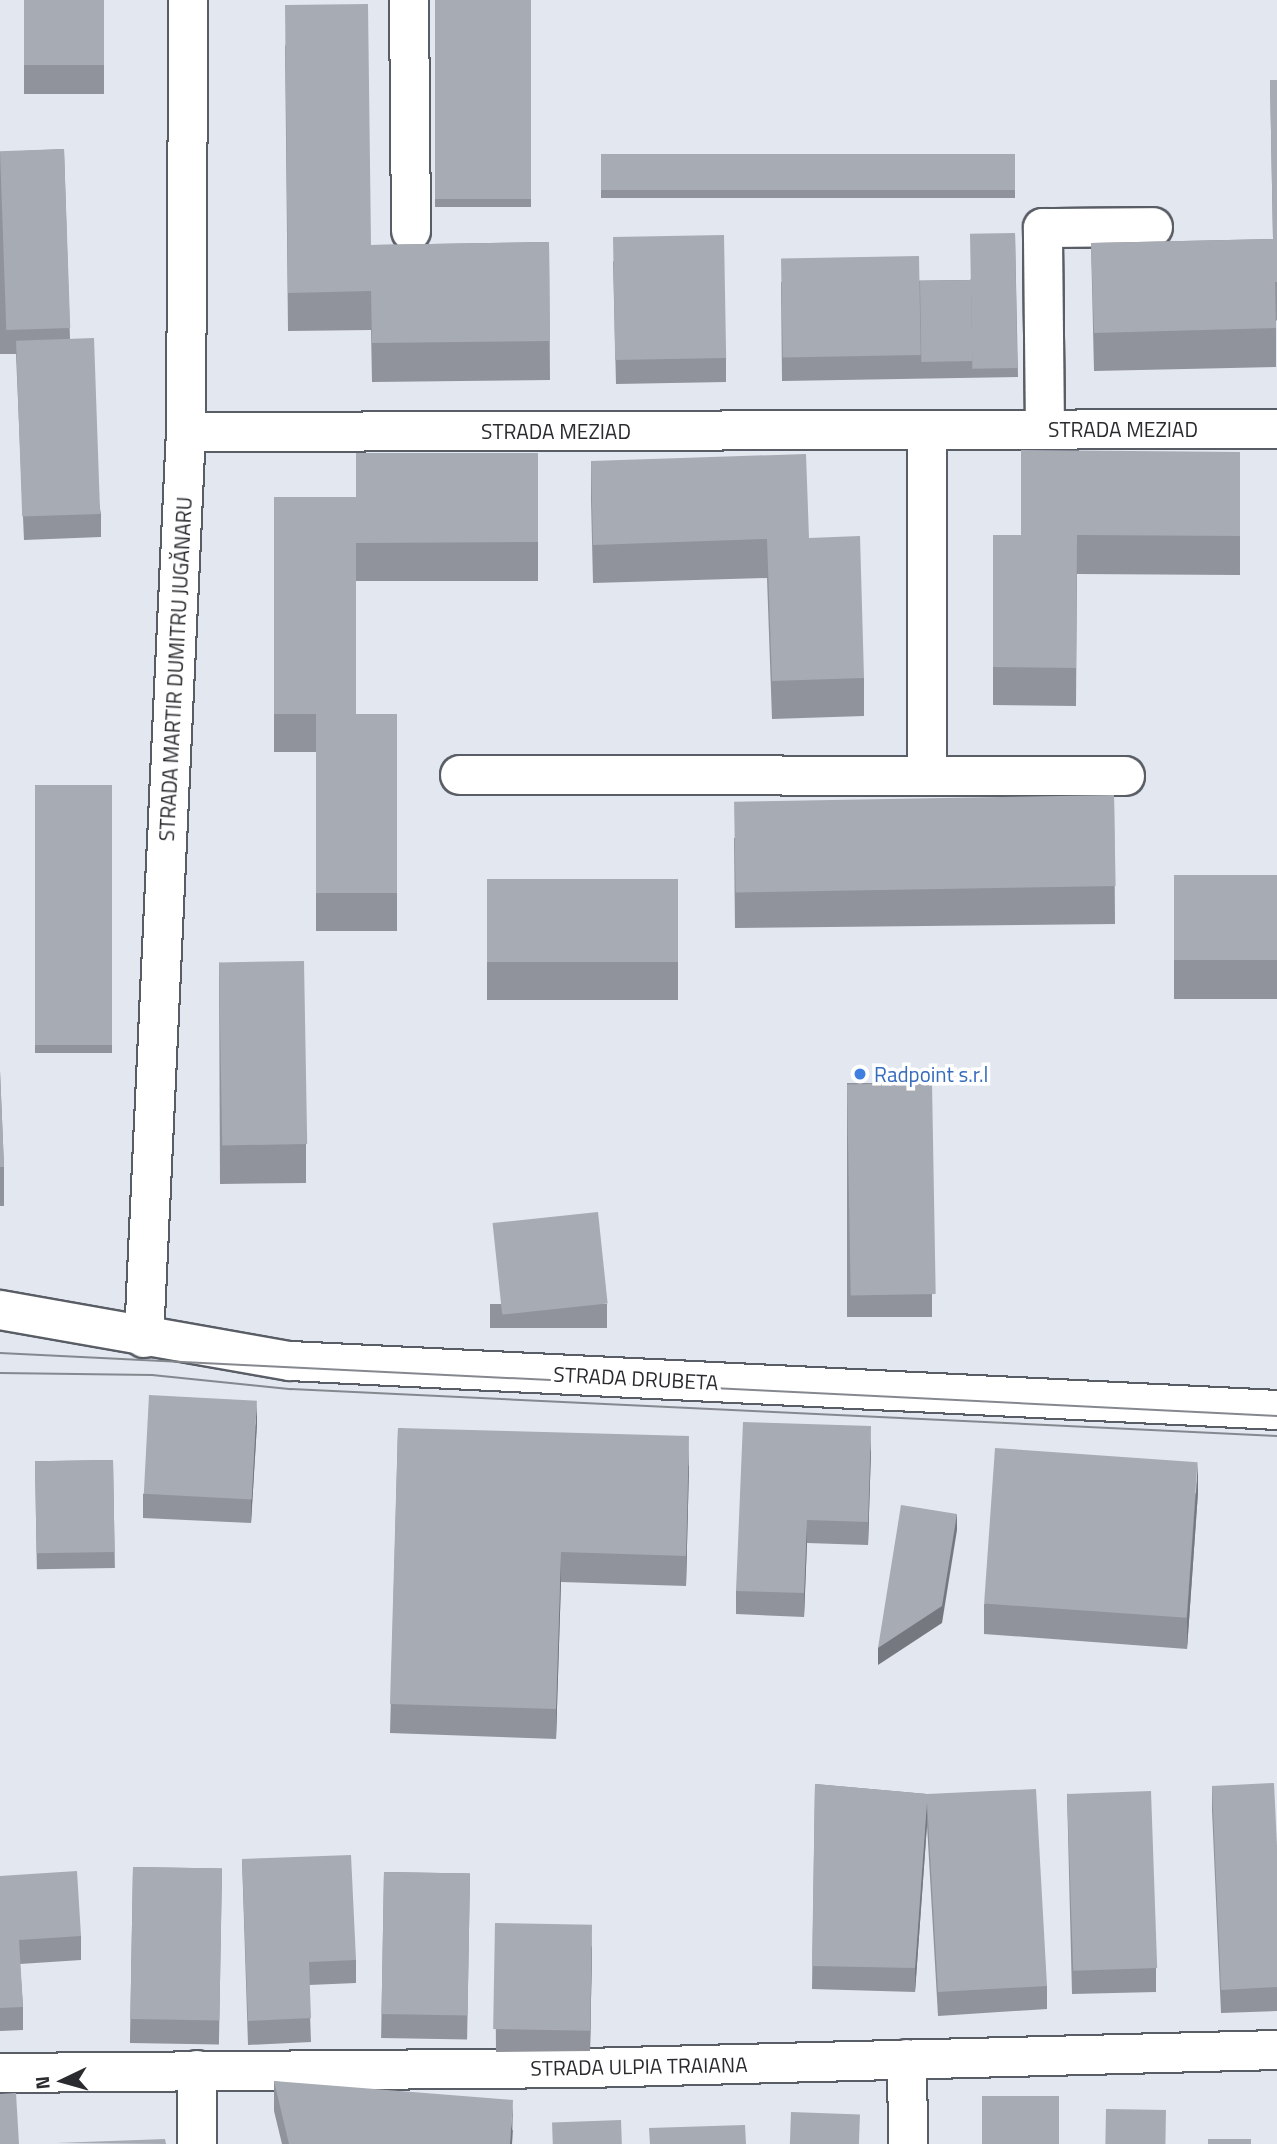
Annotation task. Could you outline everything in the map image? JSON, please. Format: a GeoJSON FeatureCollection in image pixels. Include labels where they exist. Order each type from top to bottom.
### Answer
{"type":"FeatureCollection","features":[{"type":"Feature","properties":{"kind":"street","name":"STRADA MARTIR DUMITRU JUGĂNARU"},"geometry":{"type":"LineString","coordinates":[[144,1338],[186,432],[188,0]]}},
{"type":"Feature","properties":{"kind":"street"},"geometry":{"type":"LineString","coordinates":[[409,0],[411,231]]}},
{"type":"Feature","properties":{"kind":"street"},"geometry":{"type":"LineString","coordinates":[[1045,430],[1043,228],[1153,227]]}},
{"type":"Feature","properties":{"kind":"street","name":"STRADA MEZIAD"},"geometry":{"type":"LineString","coordinates":[[186,432],[1277,429]]}},
{"type":"Feature","properties":{"kind":"street"},"geometry":{"type":"LineString","coordinates":[[927,430],[927,775]]}},
{"type":"Feature","properties":{"kind":"street"},"geometry":{"type":"LineString","coordinates":[[460,775],[1125,776]]}},
{"type":"Feature","properties":{"kind":"street","name":"STRADA DRUBETA"},"geometry":{"type":"LineString","coordinates":[[0,1310],[144,1338],[290,1361],[1277,1410]]}},
{"type":"Feature","properties":{"kind":"street","name":"STRADA ULPIA TRAIANA"},"geometry":{"type":"LineString","coordinates":[[0,2073],[907,2059],[1277,2050]]}},
{"type":"Feature","properties":{"kind":"street"},"geometry":{"type":"LineString","coordinates":[[907,2059],[908,2144]]}},
{"type":"Feature","properties":{"kind":"street"},"geometry":{"type":"LineString","coordinates":[[197,2070],[197,2144]]}},
{"type":"Feature","properties":{"kind":"building"},"geometry":{"type":"Polygon","coordinates":[[[24,0],[104,0],[104,65],[24,65],[24,0]]]}},
{"type":"Feature","properties":{"kind":"building"},"geometry":{"type":"Polygon","coordinates":[[[435,0],[531,0],[531,199],[435,199],[435,0]]]}},
{"type":"Feature","properties":{"kind":"building"},"geometry":{"type":"Polygon","coordinates":[[[368,4],[371,245],[549,242],[550,341],[372,343],[371,291],[288,293],[285,5],[368,4]]]}},
{"type":"Feature","properties":{"kind":"building"},"geometry":{"type":"Polygon","coordinates":[[[1270,80],[1277,80],[1276,328],[1094,333],[1091,243],[1273,239],[1270,80]]]}},
{"type":"Feature","properties":{"kind":"building"},"geometry":{"type":"Polygon","coordinates":[[[64,149],[70,328],[6,330],[0,151],[64,149]]]}},
{"type":"Feature","properties":{"kind":"building"},"geometry":{"type":"Polygon","coordinates":[[[601,154],[1015,154],[1015,190],[601,190],[601,154]]]}},
{"type":"Feature","properties":{"kind":"building"},"geometry":{"type":"Polygon","coordinates":[[[1015,233],[1017,368],[972,369],[970,234],[1015,233]]]}},
{"type":"Feature","properties":{"kind":"building"},"geometry":{"type":"Polygon","coordinates":[[[724,235],[726,358],[615,360],[613,237],[724,235]]]}},
{"type":"Feature","properties":{"kind":"building"},"geometry":{"type":"Polygon","coordinates":[[[919,256],[921,355],[783,357],[781,258],[919,256]]]}},
{"type":"Feature","properties":{"kind":"building"},"geometry":{"type":"Polygon","coordinates":[[[971,280],[972,361],[921,362],[920,281],[971,280]]]}},
{"type":"Feature","properties":{"kind":"building"},"geometry":{"type":"Polygon","coordinates":[[[94,338],[100,514],[22,517],[16,341],[94,338]]]}},
{"type":"Feature","properties":{"kind":"building"},"geometry":{"type":"Polygon","coordinates":[[[1021,450],[1240,452],[1240,536],[1077,535],[1076,668],[993,667],[993,535],[1021,535],[1021,450]]]}},
{"type":"Feature","properties":{"kind":"building"},"geometry":{"type":"Polygon","coordinates":[[[356,453],[538,453],[538,542],[356,543],[356,714],[397,714],[397,893],[316,893],[316,714],[274,714],[274,497],[356,497],[356,453]]]}},
{"type":"Feature","properties":{"kind":"building"},"geometry":{"type":"Polygon","coordinates":[[[806,454],[809,538],[860,536],[864,678],[772,681],[767,539],[593,545],[591,461],[806,454]]]}},
{"type":"Feature","properties":{"kind":"building"},"geometry":{"type":"Polygon","coordinates":[[[35,785],[112,785],[112,1045],[35,1045],[35,785]]]}},
{"type":"Feature","properties":{"kind":"building"},"geometry":{"type":"Polygon","coordinates":[[[1114,795],[1116,886],[736,893],[734,802],[1114,795]]]}},
{"type":"Feature","properties":{"kind":"building"},"geometry":{"type":"Polygon","coordinates":[[[1174,875],[1277,875],[1277,960],[1174,960],[1174,875]]]}},
{"type":"Feature","properties":{"kind":"building"},"geometry":{"type":"Polygon","coordinates":[[[487,879],[678,879],[678,962],[487,962],[487,879]]]}},
{"type":"Feature","properties":{"kind":"building"},"geometry":{"type":"Polygon","coordinates":[[[304,961],[307,1144],[222,1145],[219,962],[304,961]]]}},
{"type":"Feature","properties":{"kind":"building"},"geometry":{"type":"Polygon","coordinates":[[[0,1071],[4,1167],[0,1167],[0,1071]]]}},
{"type":"Feature","properties":{"kind":"building"},"geometry":{"type":"Polygon","coordinates":[[[932,1083],[936,1294],[851,1295],[847,1084],[932,1083]]]}},
{"type":"Feature","properties":{"kind":"building"},"geometry":{"type":"Polygon","coordinates":[[[598,1212],[608,1303],[502,1315],[493,1223],[598,1212]]]}},
{"type":"Feature","properties":{"kind":"building"},"geometry":{"type":"Polygon","coordinates":[[[149,1395],[257,1401],[252,1500],[144,1494],[149,1395]]]}},
{"type":"Feature","properties":{"kind":"building"},"geometry":{"type":"Polygon","coordinates":[[[743,1422],[871,1426],[868,1522],[807,1520],[804,1593],[736,1591],[743,1422]]]}},
{"type":"Feature","properties":{"kind":"building"},"geometry":{"type":"Polygon","coordinates":[[[398,1428],[689,1436],[686,1556],[561,1552],[556,1709],[390,1704],[398,1428]]]}},
{"type":"Feature","properties":{"kind":"building"},"geometry":{"type":"Polygon","coordinates":[[[995,1448],[1198,1462],[1187,1618],[984,1604],[995,1448]]]}},
{"type":"Feature","properties":{"kind":"building"},"geometry":{"type":"Polygon","coordinates":[[[113,1460],[115,1552],[37,1553],[35,1461],[113,1460]]]}},
{"type":"Feature","properties":{"kind":"building"},"geometry":{"type":"Polygon","coordinates":[[[901,1505],[957,1514],[942,1606],[878,1648],[901,1505]]]}},
{"type":"Feature","properties":{"kind":"building"},"geometry":{"type":"Polygon","coordinates":[[[1274,1783],[1277,1987],[1221,1990],[1212,1786],[1274,1783]]]}},
{"type":"Feature","properties":{"kind":"building"},"geometry":{"type":"Polygon","coordinates":[[[815,1784],[927,1794],[1036,1789],[1047,1986],[938,1992],[927,1802],[915,1968],[812,1966],[815,1784]]]}},
{"type":"Feature","properties":{"kind":"building"},"geometry":{"type":"Polygon","coordinates":[[[1151,1791],[1157,1968],[1073,1971],[1067,1794],[1151,1791]]]}},
{"type":"Feature","properties":{"kind":"building"},"geometry":{"type":"Polygon","coordinates":[[[351,1855],[356,1960],[309,1962],[311,2018],[248,2021],[242,1859],[351,1855]]]}},
{"type":"Feature","properties":{"kind":"building"},"geometry":{"type":"Polygon","coordinates":[[[133,1867],[222,1869],[219,2021],[130,2019],[133,1867]]]}},
{"type":"Feature","properties":{"kind":"building"},"geometry":{"type":"Polygon","coordinates":[[[77,1871],[81,1936],[19,1940],[23,2007],[0,2008],[0,1876],[77,1871]]]}},
{"type":"Feature","properties":{"kind":"building"},"geometry":{"type":"Polygon","coordinates":[[[384,1872],[470,1874],[468,2015],[382,2014],[384,1872]]]}},
{"type":"Feature","properties":{"kind":"building"},"geometry":{"type":"Polygon","coordinates":[[[495,1923],[592,1925],[590,2031],[493,2029],[495,1923]]]}},
{"type":"Feature","properties":{"kind":"building"},"geometry":{"type":"Polygon","coordinates":[[[274,2081],[513,2100],[510,2144],[289,2144],[274,2081]]]}},
{"type":"Feature","properties":{"kind":"building"},"geometry":{"type":"Polygon","coordinates":[[[16,2093],[19,2144],[0,2144],[0,2094],[16,2093]]]}},
{"type":"Feature","properties":{"kind":"building"},"geometry":{"type":"Polygon","coordinates":[[[982,2096],[1059,2096],[1059,2144],[982,2144],[982,2096]]]}},
{"type":"Feature","properties":{"kind":"building"},"geometry":{"type":"Polygon","coordinates":[[[1106,2109],[1166,2110],[1165,2144],[1105,2144],[1106,2109]]]}},
{"type":"Feature","properties":{"kind":"building"},"geometry":{"type":"Polygon","coordinates":[[[791,2112],[860,2114],[859,2144],[790,2144],[791,2112]]]}},
{"type":"Feature","properties":{"kind":"building"},"geometry":{"type":"Polygon","coordinates":[[[621,2120],[622,2144],[553,2144],[552,2122],[621,2120]]]}},
{"type":"Feature","properties":{"kind":"building"},"geometry":{"type":"Polygon","coordinates":[[[745,2125],[746,2144],[650,2144],[649,2128],[745,2125]]]}},
{"type":"Feature","properties":{"kind":"building"},"geometry":{"type":"Polygon","coordinates":[[[165,2139],[166,2144],[56,2143],[165,2139]]]}},
{"type":"Feature","properties":{"kind":"building"},"geometry":{"type":"Polygon","coordinates":[[[1208,2139],[1251,2139],[1251,2144],[1208,2144],[1208,2139]]]}},
{"type":"Feature","properties":{"kind":"tram line"},"geometry":{"type":"LineString","coordinates":[[0,1353],[1277,1416]]}},
{"type":"Feature","properties":{"kind":"tram line"},"geometry":{"type":"LineString","coordinates":[[0,1373],[152,1375],[291,1389],[1277,1436]]}},
{"type":"Feature","properties":{"kind":"place","name":"Radpoint s.r.l"},"geometry":{"type":"Point","coordinates":[860,1074]}}]}
